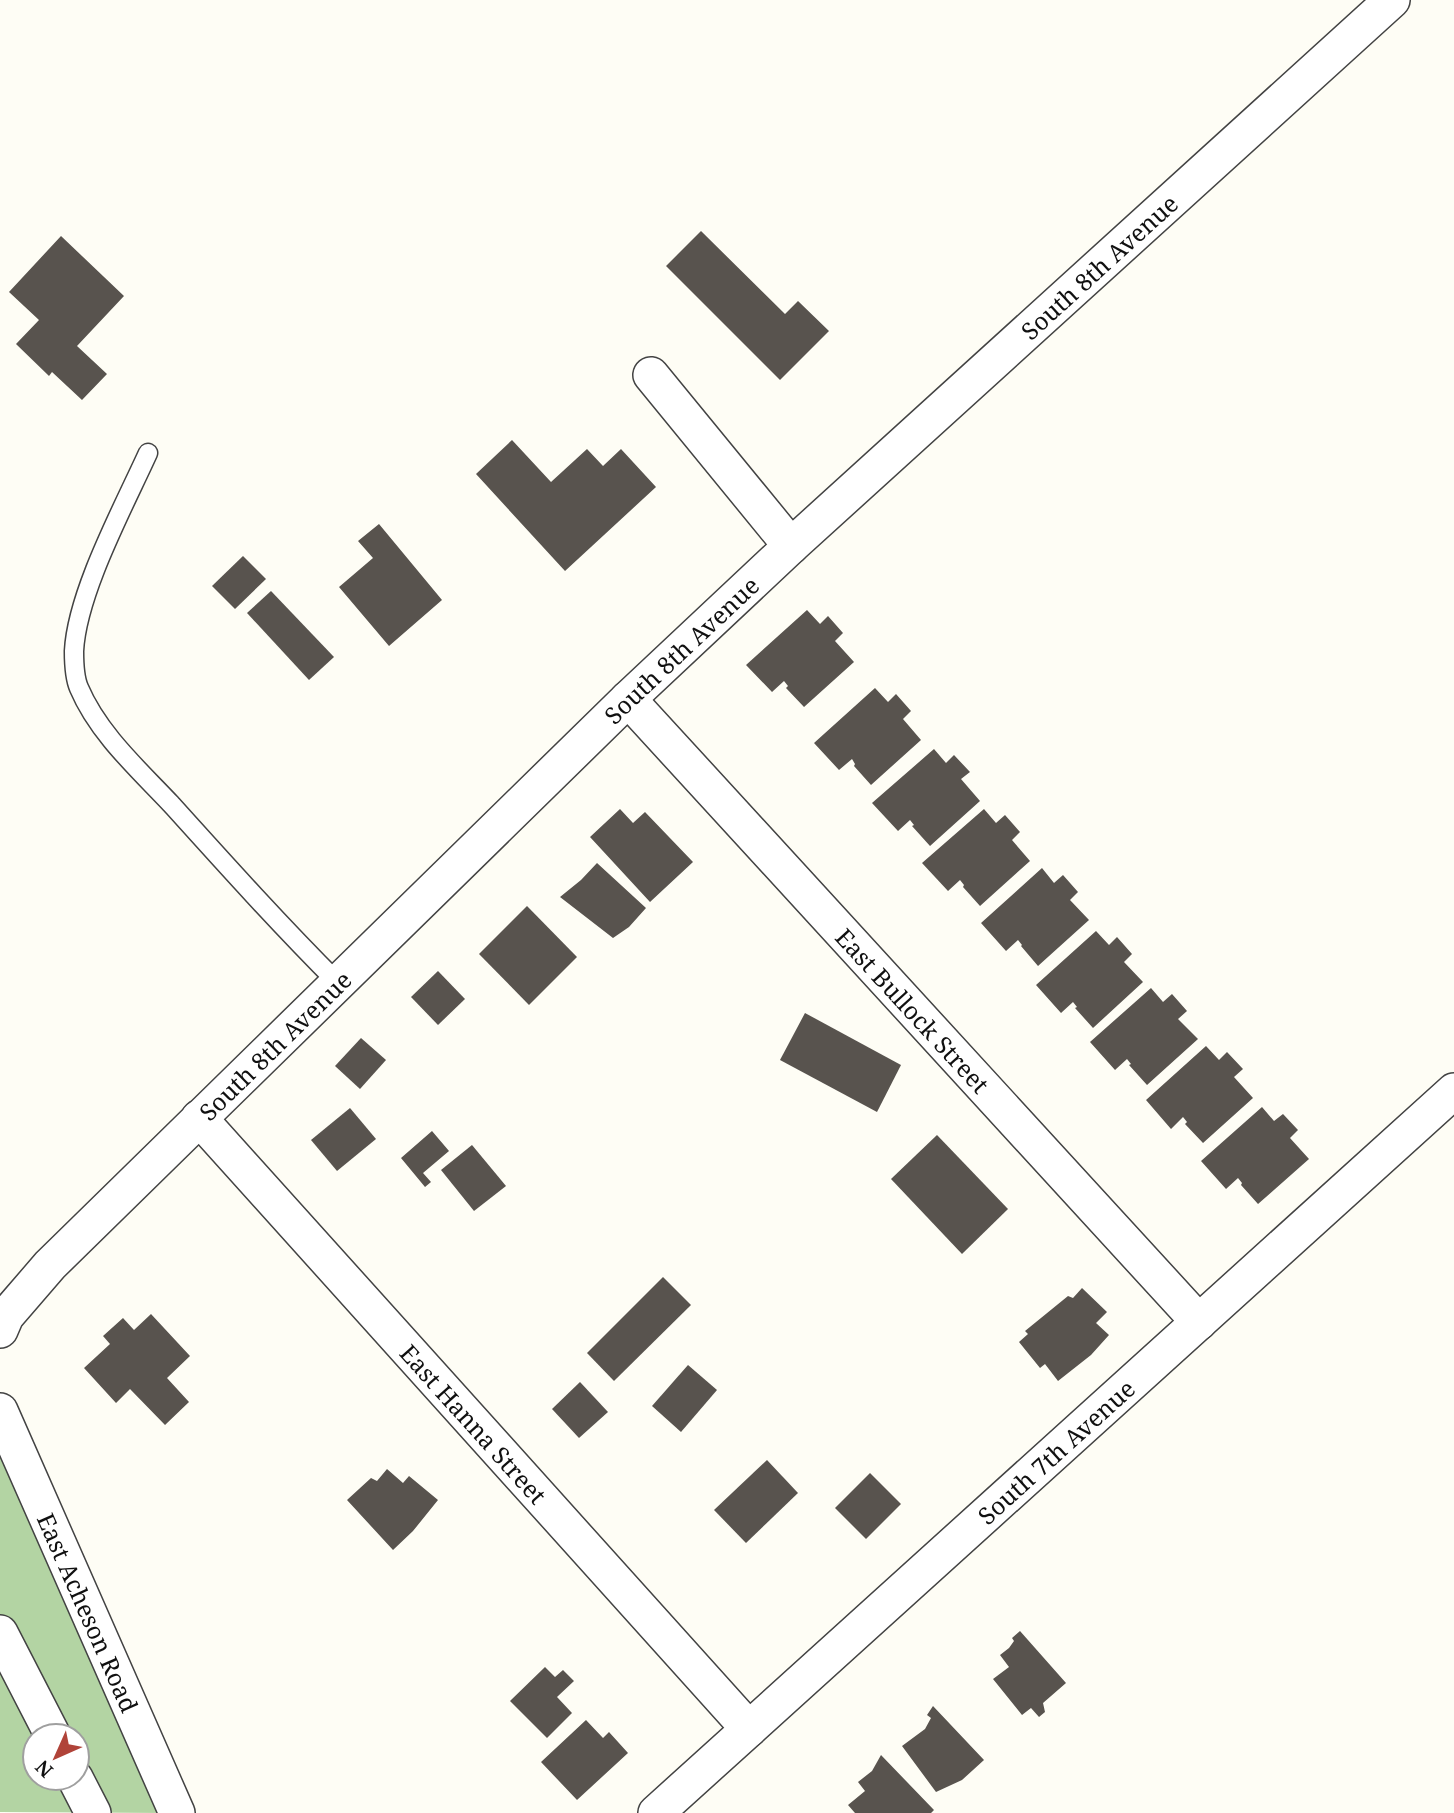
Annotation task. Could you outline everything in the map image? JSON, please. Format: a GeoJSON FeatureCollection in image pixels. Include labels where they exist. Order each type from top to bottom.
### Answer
{"type":"FeatureCollection","features":[{"type":"Feature","properties":{"kind":"street","name":"South 8th Avenue"},"geometry":{"type":"LineString","coordinates":[[0,1330],[6,1317],[50,1265],[628,699],[792,546],[1392,0]]}},
{"type":"Feature","properties":{"kind":"street"},"geometry":{"type":"LineString","coordinates":[[651,375],[792,546]]}},
{"type":"Feature","properties":{"kind":"street","name":"East Bullock Street"},"geometry":{"type":"LineString","coordinates":[[628,699],[1199,1322]]}},
{"type":"Feature","properties":{"kind":"street","name":"South 7th Avenue"},"geometry":{"type":"LineString","coordinates":[[656,1813],[1454,1091]]}},
{"type":"Feature","properties":{"kind":"street","name":"East Hanna Street"},"geometry":{"type":"LineString","coordinates":[[199,1118],[749,1729]]}},
{"type":"Feature","properties":{"kind":"street","name":"East Acheson Road"},"geometry":{"type":"LineString","coordinates":[[0,1411],[177,1813]]}},
{"type":"Feature","properties":{"kind":"street"},"geometry":{"type":"LineString","coordinates":[[0,1633],[46,1722]]}},
{"type":"Feature","properties":{"kind":"street"},"geometry":{"type":"LineString","coordinates":[[82,1792],[93,1813]]}},
{"type":"Feature","properties":{"kind":"lane"},"geometry":{"type":"LineString","coordinates":[[148,453],[96,570],[80,615],[74,652],[78,686],[97,720],[131,761],[283,928],[338,983]]}},
{"type":"Feature","properties":{"kind":"green space"},"geometry":{"type":"Polygon","coordinates":[[[0,1430],[169,1813],[0,1812],[0,1430]]]}},
{"type":"Feature","properties":{"kind":"building"},"geometry":{"type":"Polygon","coordinates":[[[701,231],[785,314],[798,301],[829,331],[780,380],[666,266],[701,231]]]}},
{"type":"Feature","properties":{"kind":"building"},"geometry":{"type":"Polygon","coordinates":[[[61,236],[124,296],[77,346],[107,374],[82,400],[52,372],[49,376],[16,344],[39,320],[9,292],[61,236]]]}},
{"type":"Feature","properties":{"kind":"building"},"geometry":{"type":"Polygon","coordinates":[[[512,440],[551,482],[587,449],[603,466],[621,449],[656,487],[565,571],[476,474],[512,440]]]}},
{"type":"Feature","properties":{"kind":"building"},"geometry":{"type":"Polygon","coordinates":[[[379,524],[442,600],[389,646],[339,587],[373,558],[358,541],[379,524]]]}},
{"type":"Feature","properties":{"kind":"building"},"geometry":{"type":"Polygon","coordinates":[[[243,556],[266,579],[235,609],[212,586],[243,556]]]}},
{"type":"Feature","properties":{"kind":"building"},"geometry":{"type":"Polygon","coordinates":[[[271,591],[334,657],[309,680],[247,613],[271,591]]]}},
{"type":"Feature","properties":{"kind":"building"},"geometry":{"type":"Polygon","coordinates":[[[807,610],[820,624],[828,616],[843,633],[835,641],[854,662],[804,707],[786,688],[788,686],[784,681],[772,692],[746,665],[807,610]]]}},
{"type":"Feature","properties":{"kind":"building"},"geometry":{"type":"Polygon","coordinates":[[[875,688],[888,702],[896,694],[911,711],[903,719],[921,740],[871,785],[854,766],[852,759],[839,770],[814,743],[875,688]]]}},
{"type":"Feature","properties":{"kind":"building"},"geometry":{"type":"Polygon","coordinates":[[[934,749],[946,763],[954,755],[970,772],[961,779],[980,801],[930,846],[910,820],[898,831],[872,803],[934,749]]]}},
{"type":"Feature","properties":{"kind":"building"},"geometry":{"type":"Polygon","coordinates":[[[620,809],[633,823],[645,812],[693,862],[650,902],[590,837],[620,809]]]}},
{"type":"Feature","properties":{"kind":"building"},"geometry":{"type":"Polygon","coordinates":[[[984,809],[996,823],[1005,815],[1020,832],[1012,840],[1030,861],[980,906],[960,880],[948,891],[922,863],[984,809]]]}},
{"type":"Feature","properties":{"kind":"building"},"geometry":{"type":"Polygon","coordinates":[[[597,863],[646,908],[629,927],[613,938],[560,897],[597,863]]]}},
{"type":"Feature","properties":{"kind":"building"},"geometry":{"type":"Polygon","coordinates":[[[1042,868],[1054,883],[1063,875],[1078,892],[1070,900],[1089,920],[1038,966],[1018,940],[1006,951],[981,923],[1042,868]]]}},
{"type":"Feature","properties":{"kind":"building"},"geometry":{"type":"Polygon","coordinates":[[[527,906],[577,957],[529,1005],[479,954],[527,906]]]}},
{"type":"Feature","properties":{"kind":"building"},"geometry":{"type":"Polygon","coordinates":[[[1096,931],[1109,945],[1117,937],[1132,954],[1124,962],[1143,982],[1093,1028],[1073,1002],[1061,1013],[1036,985],[1096,931]]]}},
{"type":"Feature","properties":{"kind":"building"},"geometry":{"type":"Polygon","coordinates":[[[438,971],[465,999],[438,1025],[411,997],[438,971]]]}},
{"type":"Feature","properties":{"kind":"building"},"geometry":{"type":"Polygon","coordinates":[[[1151,988],[1163,1002],[1172,994],[1187,1011],[1178,1019],[1198,1039],[1147,1085],[1127,1059],[1115,1070],[1090,1042],[1151,988]]]}},
{"type":"Feature","properties":{"kind":"building"},"geometry":{"type":"Polygon","coordinates":[[[805,1013],[901,1065],[877,1112],[780,1060],[805,1013]]]}},
{"type":"Feature","properties":{"kind":"building"},"geometry":{"type":"Polygon","coordinates":[[[361,1038],[386,1060],[360,1089],[335,1066],[361,1038]]]}},
{"type":"Feature","properties":{"kind":"building"},"geometry":{"type":"Polygon","coordinates":[[[1206,1046],[1219,1060],[1227,1052],[1243,1069],[1234,1077],[1253,1098],[1203,1143],[1185,1124],[1187,1122],[1183,1117],[1171,1129],[1146,1100],[1206,1046]]]}},
{"type":"Feature","properties":{"kind":"building"},"geometry":{"type":"Polygon","coordinates":[[[1262,1107],[1274,1121],[1283,1114],[1298,1130],[1290,1138],[1309,1159],[1258,1204],[1238,1178],[1226,1189],[1201,1161],[1262,1107]]]}},
{"type":"Feature","properties":{"kind":"building"},"geometry":{"type":"Polygon","coordinates":[[[350,1108],[376,1139],[337,1171],[311,1140],[350,1108]]]}},
{"type":"Feature","properties":{"kind":"building"},"geometry":{"type":"Polygon","coordinates":[[[432,1131],[449,1151],[423,1173],[431,1182],[425,1187],[401,1158],[432,1131]]]}},
{"type":"Feature","properties":{"kind":"building"},"geometry":{"type":"Polygon","coordinates":[[[937,1135],[1008,1209],[962,1254],[891,1179],[937,1135]]]}},
{"type":"Feature","properties":{"kind":"building"},"geometry":{"type":"Polygon","coordinates":[[[472,1145],[506,1186],[474,1211],[441,1170],[472,1145]]]}},
{"type":"Feature","properties":{"kind":"building"},"geometry":{"type":"Polygon","coordinates":[[[663,1277],[691,1305],[614,1381],[587,1353],[663,1277]]]}},
{"type":"Feature","properties":{"kind":"building"},"geometry":{"type":"Polygon","coordinates":[[[1082,1288],[1107,1312],[1096,1323],[1109,1335],[1091,1355],[1058,1381],[1045,1364],[1040,1368],[1019,1342],[1028,1334],[1025,1331],[1068,1296],[1073,1298],[1082,1288]]]}},
{"type":"Feature","properties":{"kind":"building"},"geometry":{"type":"Polygon","coordinates":[[[151,1314],[190,1356],[167,1378],[189,1402],[165,1425],[130,1389],[116,1403],[84,1368],[110,1344],[103,1336],[123,1318],[134,1330],[151,1314]]]}},
{"type":"Feature","properties":{"kind":"building"},"geometry":{"type":"Polygon","coordinates":[[[688,1365],[717,1390],[681,1432],[652,1406],[688,1365]]]}},
{"type":"Feature","properties":{"kind":"building"},"geometry":{"type":"Polygon","coordinates":[[[580,1382],[608,1412],[579,1438],[552,1409],[580,1382]]]}},
{"type":"Feature","properties":{"kind":"building"},"geometry":{"type":"Polygon","coordinates":[[[767,1460],[798,1493],[746,1543],[714,1510],[767,1460]]]}},
{"type":"Feature","properties":{"kind":"building"},"geometry":{"type":"Polygon","coordinates":[[[387,1469],[403,1483],[409,1476],[438,1500],[413,1531],[393,1550],[347,1500],[371,1478],[377,1481],[387,1469]]]}},
{"type":"Feature","properties":{"kind":"building"},"geometry":{"type":"Polygon","coordinates":[[[870,1473],[901,1504],[866,1539],[835,1508],[870,1473]]]}},
{"type":"Feature","properties":{"kind":"building"},"geometry":{"type":"Polygon","coordinates":[[[1020,1631],[1066,1683],[1043,1703],[1045,1712],[1039,1717],[1031,1708],[1022,1715],[993,1679],[1009,1667],[1000,1655],[1009,1648],[1014,1641],[1012,1638],[1020,1631]]]}},
{"type":"Feature","properties":{"kind":"building"},"geometry":{"type":"Polygon","coordinates":[[[545,1667],[555,1677],[563,1670],[574,1681],[557,1697],[572,1713],[547,1738],[510,1701],[545,1667]]]}},
{"type":"Feature","properties":{"kind":"building"},"geometry":{"type":"Polygon","coordinates":[[[933,1706],[984,1760],[962,1780],[936,1792],[902,1746],[925,1729],[931,1718],[927,1715],[933,1706]]]}},
{"type":"Feature","properties":{"kind":"building"},"geometry":{"type":"Polygon","coordinates":[[[586,1720],[603,1738],[609,1732],[628,1753],[577,1800],[541,1762],[586,1720]]]}},
{"type":"Feature","properties":{"kind":"building"},"geometry":{"type":"Polygon","coordinates":[[[881,1755],[934,1810],[931,1813],[855,1813],[848,1805],[865,1791],[858,1782],[872,1771],[881,1755]]]}}]}
